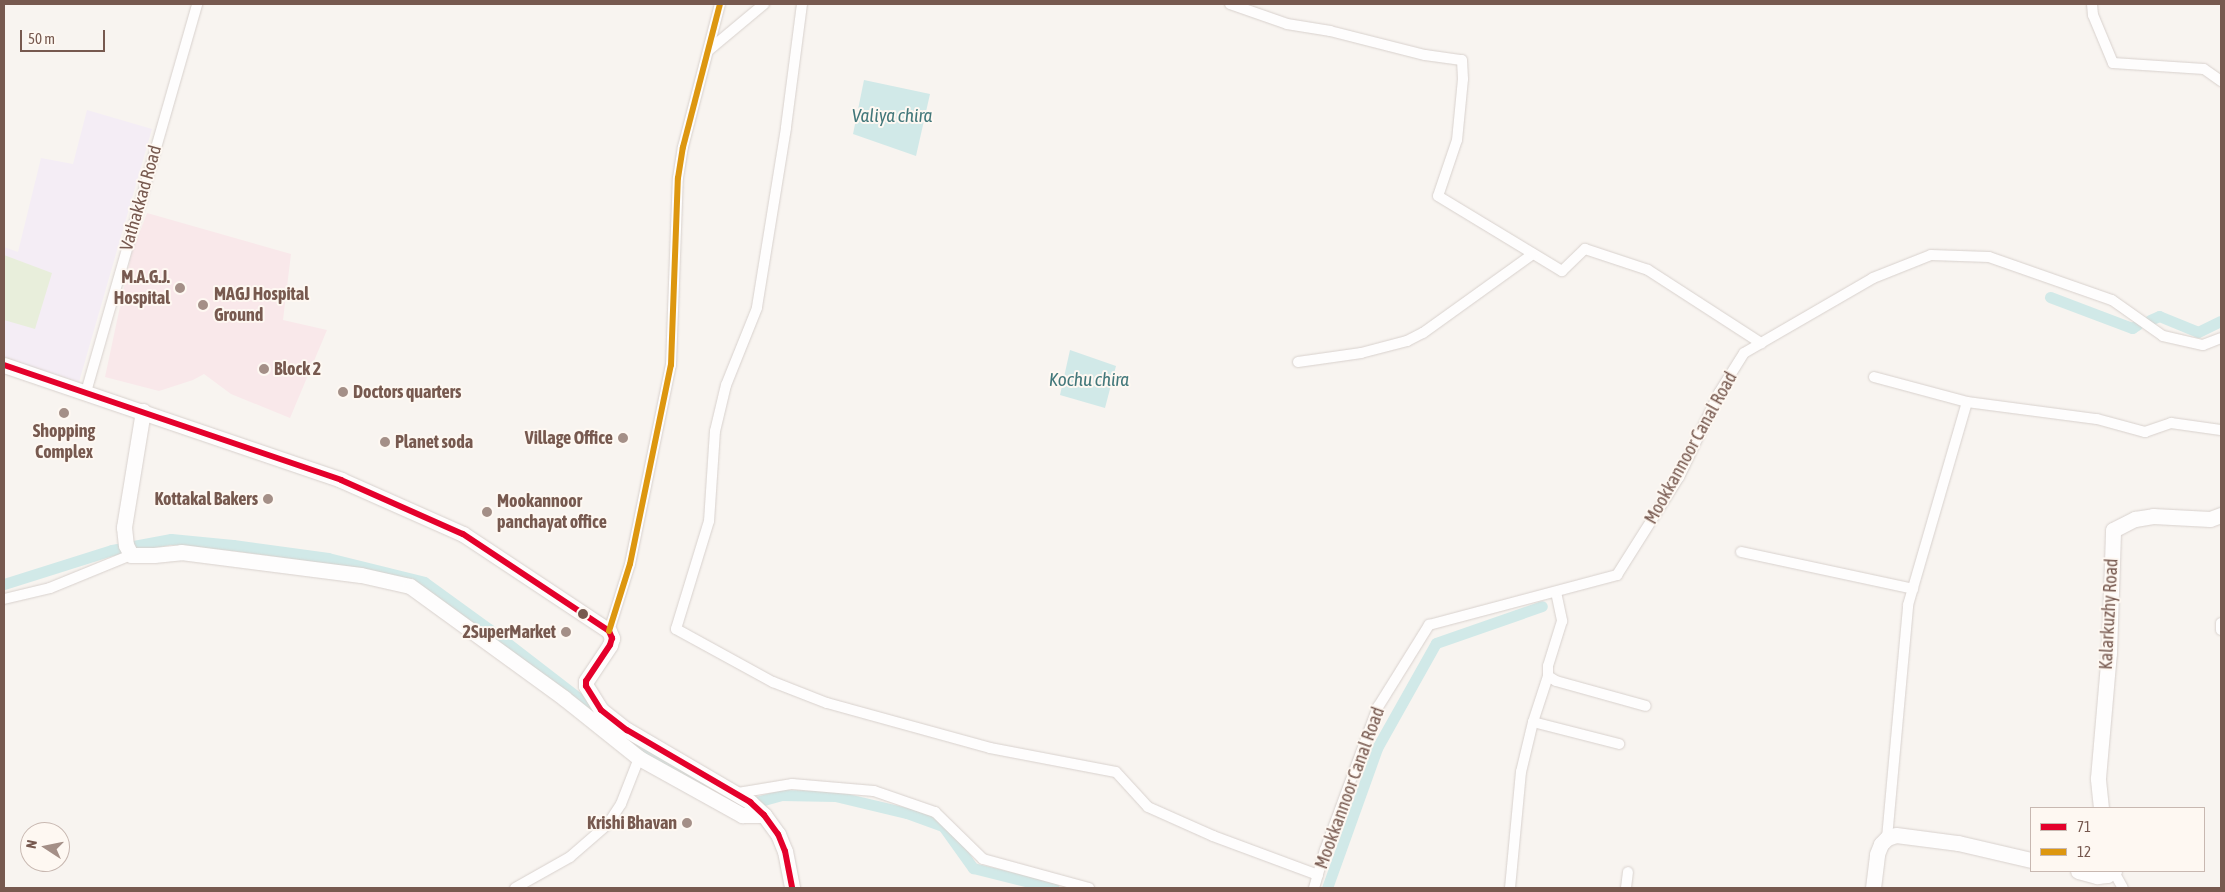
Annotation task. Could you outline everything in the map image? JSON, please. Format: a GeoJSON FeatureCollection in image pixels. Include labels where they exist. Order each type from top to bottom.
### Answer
{"type":"FeatureCollection","features":[{"type":"Feature","properties":{"kind":"main road"},"geometry":{"type":"LineString","coordinates":[[4,365],[341,480],[464,534],[609,631],[612,638],[610,645],[587,676],[586,681],[586,686],[601,710],[627,730],[751,804],[778,834],[784,851],[792,888]]}},
{"type":"Feature","properties":{"kind":"main road"},"geometry":{"type":"LineString","coordinates":[[143,411],[124,527],[129,550],[154,555],[180,552],[361,575],[410,586],[564,698],[639,758],[742,815],[751,804]]}},
{"type":"Feature","properties":{"kind":"main road","name":"Kalarkuzhy Road"},"geometry":{"type":"LineString","coordinates":[[2102,807],[2098,778],[2109,653],[2114,530],[2135,519],[2153,516],[2210,519],[2221,515]]}},
{"type":"Feature","properties":{"kind":"main road"},"geometry":{"type":"LineString","coordinates":[[1873,888],[1877,854],[1881,844],[1887,838],[1896,835],[1958,843],[2030,860]]}},
{"type":"Feature","properties":{"kind":"main road"},"geometry":{"type":"LineString","coordinates":[[2082,872],[2097,876],[2111,872]]}},
{"type":"Feature","properties":{"kind":"street","name":"Vathakkad Road"},"geometry":{"type":"LineString","coordinates":[[86,392],[197,4]]}},
{"type":"Feature","properties":{"kind":"street"},"geometry":{"type":"LineString","coordinates":[[609,631],[630,564],[671,365],[678,178],[720,4]]}},
{"type":"Feature","properties":{"kind":"street"},"geometry":{"type":"LineString","coordinates":[[709,50],[764,4]]}},
{"type":"Feature","properties":{"kind":"street"},"geometry":{"type":"LineString","coordinates":[[802,4],[786,128],[757,308],[726,384],[715,430],[708,520],[676,629],[773,682],[827,703],[990,748],[1116,772],[1148,807],[1213,836],[1318,875]]}},
{"type":"Feature","properties":{"kind":"street"},"geometry":{"type":"LineString","coordinates":[[1230,4],[1247,7],[1287,24],[1330,31],[1426,55],[1462,60],[1463,79],[1457,140],[1438,196],[1562,271],[1585,249],[1648,270],[1761,343]]}},
{"type":"Feature","properties":{"kind":"street"},"geometry":{"type":"LineString","coordinates":[[2092,4],[2093,15],[2113,63],[2204,69],[2221,81]]}},
{"type":"Feature","properties":{"kind":"street"},"geometry":{"type":"LineString","coordinates":[[1298,362],[1361,353],[1407,341],[1423,333],[1533,254]]}},
{"type":"Feature","properties":{"kind":"street","name":"Mookkannoor Canal Road"},"geometry":{"type":"LineString","coordinates":[[1314,888],[1338,812],[1378,707],[1429,625],[1617,575],[1679,477],[1719,393],[1744,352],[1873,278],[1930,255],[1989,257],[2112,300],[2163,336],[2203,345],[2221,338]]}},
{"type":"Feature","properties":{"kind":"street"},"geometry":{"type":"LineString","coordinates":[[1874,377],[1967,402],[2097,419],[2145,432],[2170,423],[2221,430]]}},
{"type":"Feature","properties":{"kind":"street"},"geometry":{"type":"LineString","coordinates":[[1887,838],[1908,605],[1967,402]]}},
{"type":"Feature","properties":{"kind":"street"},"geometry":{"type":"LineString","coordinates":[[4,599],[50,588],[129,550]]}},
{"type":"Feature","properties":{"kind":"street"},"geometry":{"type":"LineString","coordinates":[[1741,552],[1913,589]]}},
{"type":"Feature","properties":{"kind":"street"},"geometry":{"type":"LineString","coordinates":[[1510,888],[1521,772],[1533,722],[1548,676],[1548,666],[1562,621],[1556,592]]}},
{"type":"Feature","properties":{"kind":"street"},"geometry":{"type":"LineString","coordinates":[[2221,623],[2221,630]]}},
{"type":"Feature","properties":{"kind":"street"},"geometry":{"type":"LineString","coordinates":[[1548,676],[1556,681],[1646,706]]}},
{"type":"Feature","properties":{"kind":"street"},"geometry":{"type":"LineString","coordinates":[[1533,722],[1619,744]]}},
{"type":"Feature","properties":{"kind":"street"},"geometry":{"type":"LineString","coordinates":[[515,888],[570,857],[608,824],[621,804],[639,758]]}},
{"type":"Feature","properties":{"kind":"street"},"geometry":{"type":"LineString","coordinates":[[751,804],[792,784],[874,791],[936,812],[983,858],[1089,888]]}},
{"type":"Feature","properties":{"kind":"street"},"geometry":{"type":"LineString","coordinates":[[1626,888],[1628,872]]}},
{"type":"Feature","properties":{"kind":"street"},"geometry":{"type":"LineString","coordinates":[[2115,872],[2123,888]]}},
{"type":"Feature","properties":{"kind":"shaded area"},"geometry":{"type":"Polygon","coordinates":[[[87,110],[152,129],[79,382],[4,358],[4,247],[18,252],[41,158],[73,164],[87,110]]]}},
{"type":"Feature","properties":{"kind":"shaded area","name":"MAGJ Hospital Ground"},"geometry":{"type":"Polygon","coordinates":[[[147,213],[291,254],[283,320],[327,330],[290,418],[231,394],[204,374],[193,380],[159,391],[105,377],[131,255],[147,213]]]}},
{"type":"Feature","properties":{"kind":"green space"},"geometry":{"type":"Polygon","coordinates":[[[4,255],[52,273],[35,329],[4,320],[4,255]]]}},
{"type":"Feature","properties":{"kind":"water","name":"Valiya chira"},"geometry":{"type":"Polygon","coordinates":[[[864,80],[930,94],[916,156],[853,134],[864,80]]]}},
{"type":"Feature","properties":{"kind":"water","name":"Kochu chira"},"geometry":{"type":"Polygon","coordinates":[[[1070,350],[1116,366],[1105,408],[1060,395],[1070,350]]]}},
{"type":"Feature","properties":{"kind":"waterway"},"geometry":{"type":"LineString","coordinates":[[2050,297],[2132,328],[2137,325]]}},
{"type":"Feature","properties":{"kind":"waterway"},"geometry":{"type":"LineString","coordinates":[[2150,320],[2159,316],[2198,332],[2221,321]]}},
{"type":"Feature","properties":{"kind":"waterway"},"geometry":{"type":"LineString","coordinates":[[4,584],[112,550],[171,539],[328,558],[424,582],[489,629],[602,716]]}},
{"type":"Feature","properties":{"kind":"waterway"},"geometry":{"type":"LineString","coordinates":[[1327,888],[1377,748],[1436,643],[1542,606]]}},
{"type":"Feature","properties":{"kind":"waterway"},"geometry":{"type":"LineString","coordinates":[[626,736],[649,754],[700,784]]}},
{"type":"Feature","properties":{"kind":"waterway"},"geometry":{"type":"LineString","coordinates":[[752,803],[781,795],[835,796],[907,813],[943,826],[973,868],[1054,888]]}},
{"type":"Feature","properties":{"kind":"transit line","name":"12"},"geometry":{"type":"LineString","coordinates":[[609,631],[630,564],[671,365],[678,178],[683,147],[720,4]]}},
{"type":"Feature","properties":{"kind":"transit line","name":"71"},"geometry":{"type":"LineString","coordinates":[[4,365],[341,480],[463,534],[609,631],[612,638],[610,645],[586,681],[586,686],[601,710],[627,730],[750,802],[764,815],[778,834],[785,851],[792,888]]}},
{"type":"Feature","properties":{"kind":"place","name":"M.A.G.J. Hospital"},"geometry":{"type":"Point","coordinates":[180,288]}},
{"type":"Feature","properties":{"kind":"place","name":"MAGJ Hospital Ground"},"geometry":{"type":"Point","coordinates":[203,305]}},
{"type":"Feature","properties":{"kind":"place","name":"Block 2"},"geometry":{"type":"Point","coordinates":[264,369]}},
{"type":"Feature","properties":{"kind":"place","name":"Doctors quarters"},"geometry":{"type":"Point","coordinates":[343,392]}},
{"type":"Feature","properties":{"kind":"place","name":"Shopping Complex"},"geometry":{"type":"Point","coordinates":[64,413]}},
{"type":"Feature","properties":{"kind":"place","name":"Village Office"},"geometry":{"type":"Point","coordinates":[623,438]}},
{"type":"Feature","properties":{"kind":"place","name":"Planet soda"},"geometry":{"type":"Point","coordinates":[385,442]}},
{"type":"Feature","properties":{"kind":"place","name":"Kottakal Bakers"},"geometry":{"type":"Point","coordinates":[268,499]}},
{"type":"Feature","properties":{"kind":"place","name":"Mookannoor panchayat office"},"geometry":{"type":"Point","coordinates":[487,512]}},
{"type":"Feature","properties":{"kind":"place","name":"2SuperMarket"},"geometry":{"type":"Point","coordinates":[566,632]}},
{"type":"Feature","properties":{"kind":"place","name":"Krishi Bhavan"},"geometry":{"type":"Point","coordinates":[687,823]}}]}
